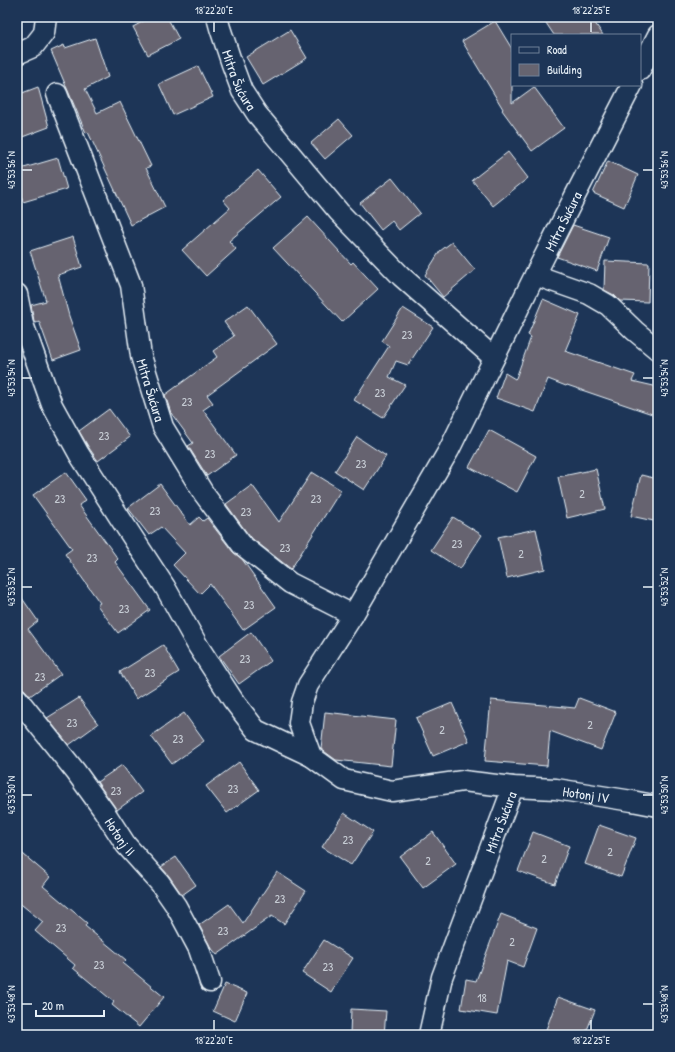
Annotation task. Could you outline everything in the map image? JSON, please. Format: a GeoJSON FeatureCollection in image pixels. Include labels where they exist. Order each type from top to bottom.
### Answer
{"type":"FeatureCollection","features":[{"type":"Feature","properties":{"kind":"street"},"geometry":{"type":"LineString","coordinates":[[17,54],[33,47],[44,33],[46,17]]}},
{"type":"Feature","properties":{"kind":"street","name":"Mitra Šućura"},"geometry":{"type":"LineString","coordinates":[[217,17],[242,91],[257,114],[339,212],[401,276],[494,358]]}},
{"type":"Feature","properties":{"kind":"street"},"geometry":{"type":"LineString","coordinates":[[641,68],[658,35]]}},
{"type":"Feature","properties":{"kind":"street","name":"Mitra Šućura"},"geometry":{"type":"LineString","coordinates":[[311,756],[299,722],[302,702],[308,685],[353,615],[449,450],[535,275],[631,86]]}},
{"type":"Feature","properties":{"kind":"street","name":"Mitra Šućura"},"geometry":{"type":"LineString","coordinates":[[57,94],[131,285],[141,356],[164,427],[204,494],[242,546],[290,583],[353,615]]}},
{"type":"Feature","properties":{"kind":"street"},"geometry":{"type":"LineString","coordinates":[[535,275],[589,294],[608,305],[658,350]]}},
{"type":"Feature","properties":{"kind":"street","name":"Mitra Šućura"},"geometry":{"type":"LineString","coordinates":[[17,294],[23,324],[52,405],[79,454],[165,587],[198,646],[256,730],[311,756],[344,780],[392,791],[464,781],[513,787],[442,977],[429,1035]]}},
{"type":"Feature","properties":{"kind":"street","name":"Hotonj II"},"geometry":{"type":"LineString","coordinates":[[17,698],[76,772],[126,845],[160,883],[176,906],[199,949],[210,982]]}},
{"type":"Feature","properties":{"kind":"street","name":"Hotonj IV"},"geometry":{"type":"LineString","coordinates":[[513,787],[556,788],[658,806]]}},
{"type":"Feature","properties":{"kind":"building"},"geometry":{"type":"Polygon","coordinates":[[[151,17],[167,17],[179,39],[148,55],[133,27],[151,17]]]}},
{"type":"Feature","properties":{"kind":"building"},"geometry":{"type":"Polygon","coordinates":[[[542,17],[591,17],[602,34],[553,34],[542,17]]]}},
{"type":"Feature","properties":{"kind":"building"},"geometry":{"type":"Polygon","coordinates":[[[495,21],[511,47],[512,103],[534,87],[564,128],[532,151],[502,110],[503,109],[462,41],[495,21]]]}},
{"type":"Feature","properties":{"kind":"building"},"geometry":{"type":"Polygon","coordinates":[[[290,30],[307,58],[263,85],[246,57],[290,30]]]}},
{"type":"Feature","properties":{"kind":"building"},"geometry":{"type":"Polygon","coordinates":[[[95,38],[108,77],[85,89],[97,113],[120,102],[151,166],[146,168],[165,207],[131,225],[88,132],[86,133],[51,51],[64,45],[65,48],[95,38]]]}},
{"type":"Feature","properties":{"kind":"building"},"geometry":{"type":"Polygon","coordinates":[[[198,66],[213,97],[173,115],[159,84],[198,66]]]}},
{"type":"Feature","properties":{"kind":"building"},"geometry":{"type":"Polygon","coordinates":[[[38,87],[49,127],[17,139],[17,95],[38,87]]]}},
{"type":"Feature","properties":{"kind":"building"},"geometry":{"type":"Polygon","coordinates":[[[339,119],[353,135],[325,159],[311,143],[339,119]]]}},
{"type":"Feature","properties":{"kind":"building"},"geometry":{"type":"Polygon","coordinates":[[[508,152],[528,178],[493,206],[472,180],[508,152]]]}},
{"type":"Feature","properties":{"kind":"building"},"geometry":{"type":"Polygon","coordinates":[[[58,158],[67,189],[23,202],[17,181],[17,170],[58,158]]]}},
{"type":"Feature","properties":{"kind":"building"},"geometry":{"type":"Polygon","coordinates":[[[608,161],[638,175],[624,207],[593,193],[608,161]]]}},
{"type":"Feature","properties":{"kind":"building"},"geometry":{"type":"Polygon","coordinates":[[[258,170],[281,197],[229,241],[236,249],[206,276],[182,250],[230,208],[223,200],[258,170]]]}},
{"type":"Feature","properties":{"kind":"building"},"geometry":{"type":"Polygon","coordinates":[[[392,178],[420,213],[399,230],[392,221],[381,230],[360,203],[392,178]]]}},
{"type":"Feature","properties":{"kind":"building"},"geometry":{"type":"Polygon","coordinates":[[[308,217],[351,264],[353,262],[378,289],[342,322],[273,248],[308,217]]]}},
{"type":"Feature","properties":{"kind":"building"},"geometry":{"type":"Polygon","coordinates":[[[573,225],[609,237],[597,271],[557,257],[573,225]]]}},
{"type":"Feature","properties":{"kind":"building"},"geometry":{"type":"Polygon","coordinates":[[[73,237],[82,267],[58,275],[69,316],[81,350],[53,360],[39,321],[35,323],[34,321],[31,305],[46,301],[30,251],[73,237]]]}},
{"type":"Feature","properties":{"kind":"building"},"geometry":{"type":"Polygon","coordinates":[[[452,242],[475,270],[443,297],[425,275],[440,251],[452,242]]]}},
{"type":"Feature","properties":{"kind":"building"},"geometry":{"type":"Polygon","coordinates":[[[605,261],[649,263],[648,302],[620,301],[614,295],[604,290],[605,261]]]}},
{"type":"Feature","properties":{"kind":"building"},"geometry":{"type":"Polygon","coordinates":[[[543,299],[580,315],[565,351],[635,375],[632,381],[658,387],[658,416],[548,379],[535,412],[496,398],[505,373],[515,379],[516,378],[531,337],[528,335],[543,299]]]}},
{"type":"Feature","properties":{"kind":"building"},"geometry":{"type":"Polygon","coordinates":[[[248,305],[277,344],[207,395],[213,403],[203,410],[236,455],[207,476],[188,446],[193,443],[171,413],[165,395],[217,357],[213,351],[234,336],[224,322],[248,305]]]}},
{"type":"Feature","properties":{"kind":"building"},"geometry":{"type":"Polygon","coordinates":[[[403,308],[433,327],[408,365],[396,361],[389,377],[405,385],[383,418],[354,400],[389,346],[382,341],[403,308]]]}},
{"type":"Feature","properties":{"kind":"building"},"geometry":{"type":"Polygon","coordinates":[[[109,409],[130,437],[98,461],[79,431],[109,409]]]}},
{"type":"Feature","properties":{"kind":"building"},"geometry":{"type":"Polygon","coordinates":[[[489,430],[536,456],[517,492],[469,467],[489,430]]]}},
{"type":"Feature","properties":{"kind":"building"},"geometry":{"type":"Polygon","coordinates":[[[357,437],[386,456],[364,490],[335,471],[357,437]]]}},
{"type":"Feature","properties":{"kind":"building"},"geometry":{"type":"Polygon","coordinates":[[[596,469],[605,509],[567,518],[558,477],[596,469]]]}},
{"type":"Feature","properties":{"kind":"building"},"geometry":{"type":"Polygon","coordinates":[[[66,472],[86,500],[79,505],[118,559],[115,562],[150,610],[118,633],[97,605],[100,603],[65,554],[72,549],[33,495],[66,472]]]}},
{"type":"Feature","properties":{"kind":"building"},"geometry":{"type":"Polygon","coordinates":[[[312,472],[341,490],[291,569],[250,537],[226,504],[252,485],[279,522],[312,472]]]}},
{"type":"Feature","properties":{"kind":"building"},"geometry":{"type":"Polygon","coordinates":[[[641,475],[658,479],[658,522],[631,516],[641,475]]]}},
{"type":"Feature","properties":{"kind":"building"},"geometry":{"type":"Polygon","coordinates":[[[160,484],[190,525],[199,517],[203,521],[207,518],[233,552],[242,559],[276,607],[243,630],[210,584],[200,594],[173,565],[185,553],[161,527],[149,535],[128,508],[160,484]]]}},
{"type":"Feature","properties":{"kind":"building"},"geometry":{"type":"Polygon","coordinates":[[[453,517],[482,535],[460,569],[431,550],[453,517]]]}},
{"type":"Feature","properties":{"kind":"building"},"geometry":{"type":"Polygon","coordinates":[[[536,529],[545,569],[507,578],[498,537],[536,529]]]}},
{"type":"Feature","properties":{"kind":"building"},"geometry":{"type":"Polygon","coordinates":[[[17,591],[38,621],[28,629],[61,674],[30,696],[17,682],[17,591]]]}},
{"type":"Feature","properties":{"kind":"building"},"geometry":{"type":"Polygon","coordinates":[[[251,632],[271,661],[239,684],[219,656],[251,632]]]}},
{"type":"Feature","properties":{"kind":"building"},"geometry":{"type":"Polygon","coordinates":[[[163,645],[179,672],[136,699],[120,672],[163,645]]]}},
{"type":"Feature","properties":{"kind":"building"},"geometry":{"type":"Polygon","coordinates":[[[79,698],[98,724],[69,745],[47,718],[79,698]]]}},
{"type":"Feature","properties":{"kind":"building"},"geometry":{"type":"Polygon","coordinates":[[[579,698],[616,712],[601,750],[550,731],[547,766],[485,761],[491,700],[575,708],[579,698]]]}},
{"type":"Feature","properties":{"kind":"building"},"geometry":{"type":"Polygon","coordinates":[[[452,703],[469,741],[433,756],[416,718],[452,703]]]}},
{"type":"Feature","properties":{"kind":"building"},"geometry":{"type":"Polygon","coordinates":[[[325,712],[396,720],[391,766],[336,760],[321,749],[325,712]]]}},
{"type":"Feature","properties":{"kind":"building"},"geometry":{"type":"Polygon","coordinates":[[[184,713],[204,741],[172,764],[151,736],[184,713]]]}},
{"type":"Feature","properties":{"kind":"building"},"geometry":{"type":"Polygon","coordinates":[[[239,762],[259,790],[227,813],[206,786],[239,762]]]}},
{"type":"Feature","properties":{"kind":"building"},"geometry":{"type":"Polygon","coordinates":[[[122,765],[142,792],[117,810],[97,782],[122,765]]]}},
{"type":"Feature","properties":{"kind":"building"},"geometry":{"type":"Polygon","coordinates":[[[344,813],[373,832],[351,865],[322,847],[344,813]]]}},
{"type":"Feature","properties":{"kind":"building"},"geometry":{"type":"Polygon","coordinates":[[[599,825],[636,838],[621,877],[585,864],[599,825]]]}},
{"type":"Feature","properties":{"kind":"building"},"geometry":{"type":"Polygon","coordinates":[[[433,832],[456,864],[423,888],[400,857],[433,832]]]}},
{"type":"Feature","properties":{"kind":"building"},"geometry":{"type":"Polygon","coordinates":[[[533,832],[569,846],[555,884],[518,871],[533,832]]]}},
{"type":"Feature","properties":{"kind":"building"},"geometry":{"type":"Polygon","coordinates":[[[17,849],[50,877],[43,886],[87,923],[85,926],[126,960],[123,963],[164,997],[139,1027],[112,1005],[114,1002],[73,968],[75,965],[35,931],[43,922],[17,901],[17,849]]]}},
{"type":"Feature","properties":{"kind":"building"},"geometry":{"type":"Polygon","coordinates":[[[176,857],[196,885],[182,895],[161,867],[176,857]]]}},
{"type":"Feature","properties":{"kind":"building"},"geometry":{"type":"Polygon","coordinates":[[[277,872],[306,891],[284,924],[272,916],[217,955],[210,946],[199,925],[229,904],[243,923],[277,872]]]}},
{"type":"Feature","properties":{"kind":"building"},"geometry":{"type":"Polygon","coordinates":[[[501,914],[537,928],[523,967],[507,961],[497,1015],[461,1009],[466,979],[476,981],[501,914]]]}},
{"type":"Feature","properties":{"kind":"building"},"geometry":{"type":"Polygon","coordinates":[[[324,940],[353,958],[331,992],[302,973],[324,940]]]}},
{"type":"Feature","properties":{"kind":"building"},"geometry":{"type":"Polygon","coordinates":[[[225,984],[247,993],[235,1021],[213,1011],[225,984]]]}},
{"type":"Feature","properties":{"kind":"building"},"geometry":{"type":"Polygon","coordinates":[[[558,997],[595,1010],[585,1035],[544,1035],[558,997]]]}},
{"type":"Feature","properties":{"kind":"building"},"geometry":{"type":"Polygon","coordinates":[[[351,1009],[386,1011],[384,1035],[350,1035],[351,1009]]]}}]}
